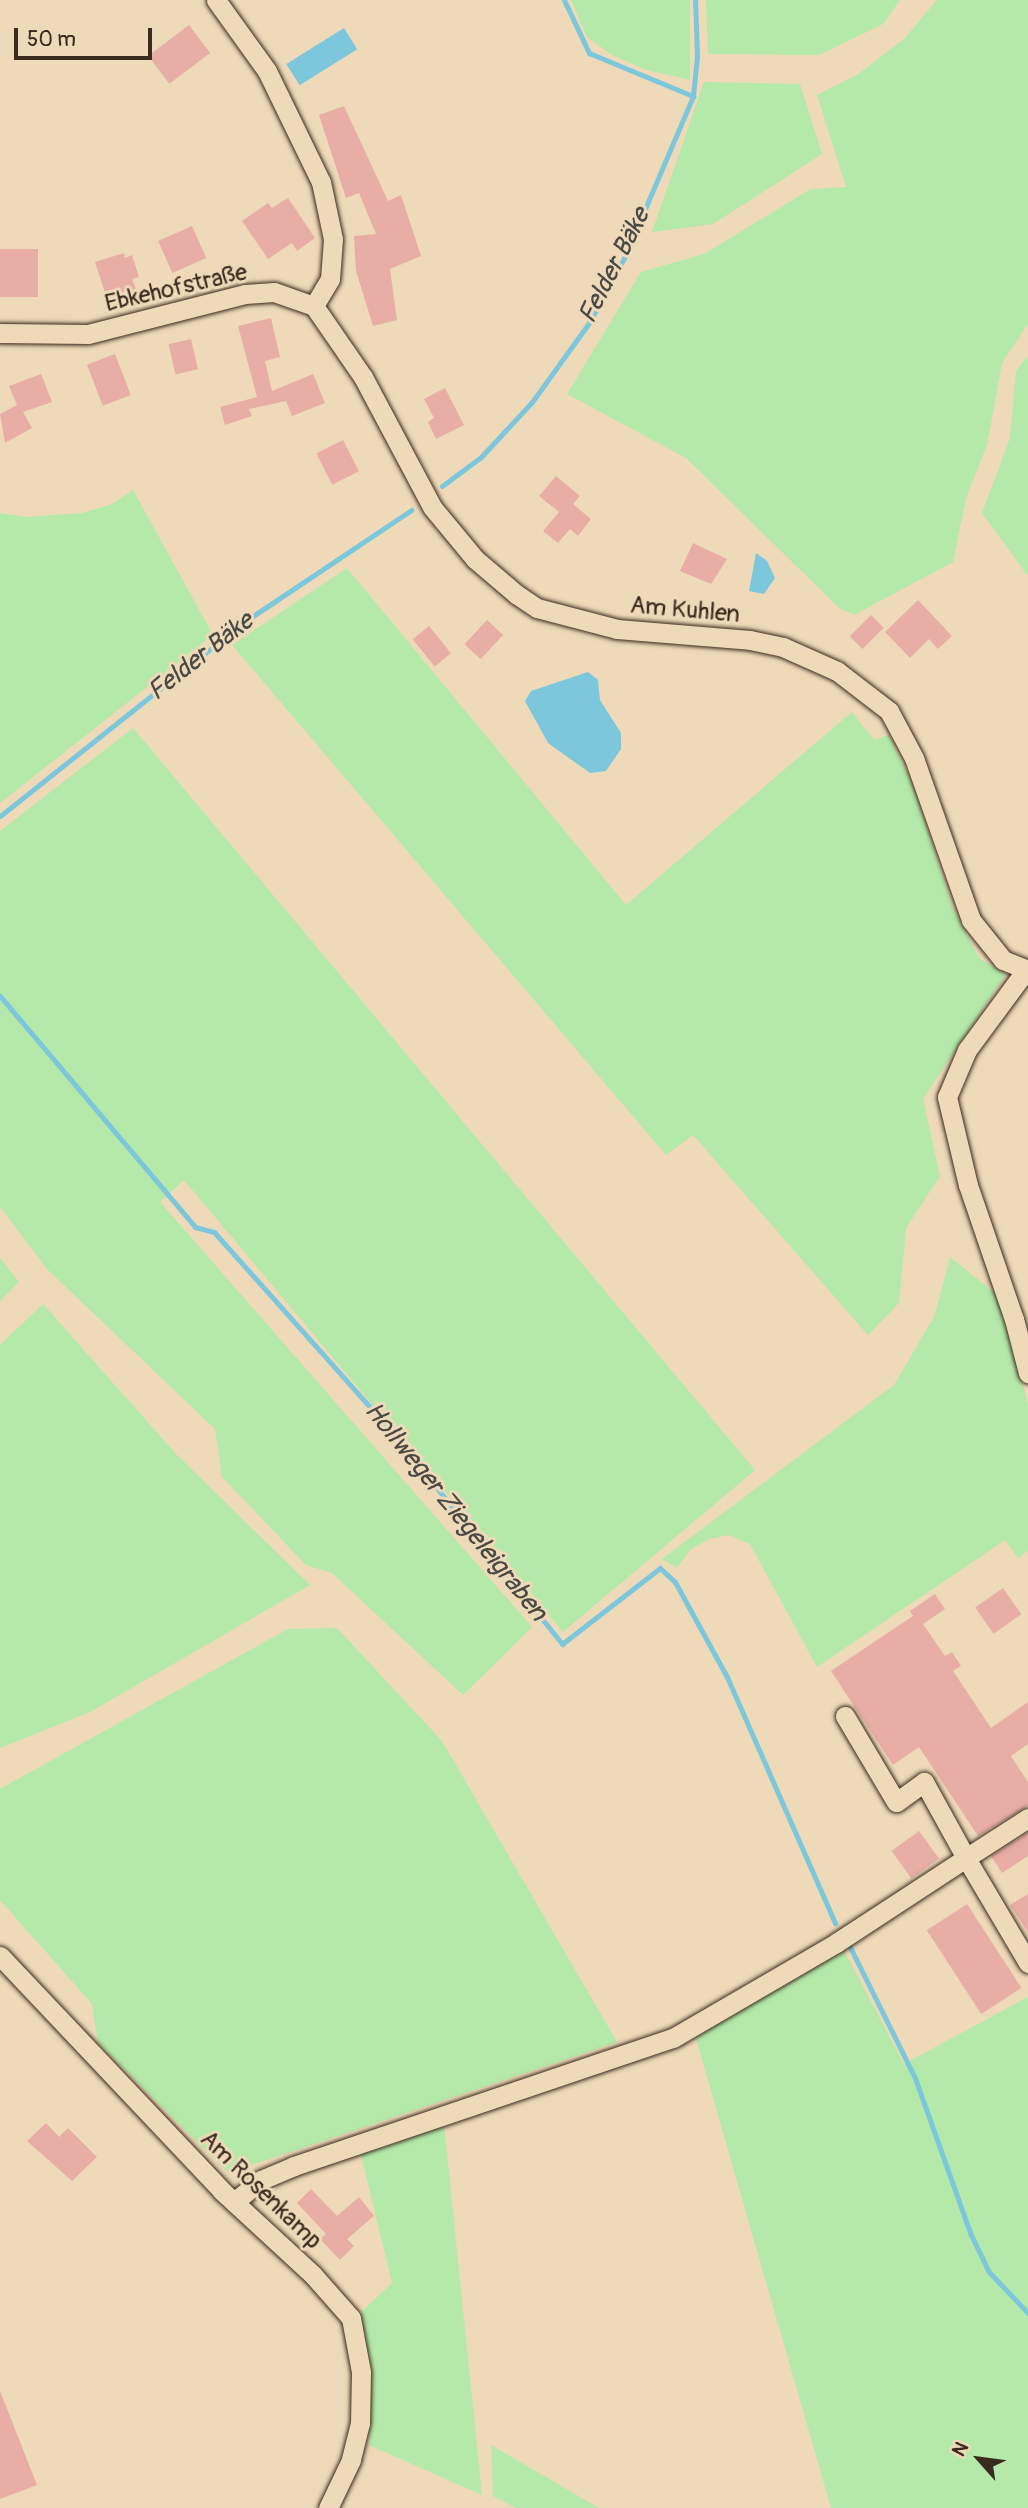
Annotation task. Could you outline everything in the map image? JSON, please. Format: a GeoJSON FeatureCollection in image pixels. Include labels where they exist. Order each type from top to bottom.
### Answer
{"type":"FeatureCollection","features":[{"type":"Feature","properties":{"kind":"street"},"geometry":{"type":"LineString","coordinates":[[216,0],[267,71],[321,183],[333,239],[330,279],[314,306]]}},
{"type":"Feature","properties":{"kind":"street","name":"Ebkehofstraße"},"geometry":{"type":"LineString","coordinates":[[0,332],[88,334],[245,294],[274,292],[314,306]]}},
{"type":"Feature","properties":{"kind":"street","name":"Am Kuhlen"},"geometry":{"type":"LineString","coordinates":[[314,306],[363,377],[432,507],[475,559],[516,594],[537,608],[617,629],[750,640],[783,647],[837,671],[889,711],[914,758],[971,920],[1003,960],[1027,970]]}},
{"type":"Feature","properties":{"kind":"street"},"geometry":{"type":"LineString","coordinates":[[1027,970],[967,1050],[947,1097],[968,1185],[1014,1319],[1028,1373]]}},
{"type":"Feature","properties":{"kind":"street"},"geometry":{"type":"LineString","coordinates":[[845,1716],[896,1802],[924,1782],[1028,1963]]}},
{"type":"Feature","properties":{"kind":"street"},"geometry":{"type":"LineString","coordinates":[[234,2202],[261,2179],[294,2166],[673,2038],[836,1943],[1028,1818]]}},
{"type":"Feature","properties":{"kind":"street","name":"Am Rosenkamp"},"geometry":{"type":"LineString","coordinates":[[0,1956],[234,2202],[313,2275],[351,2318],[361,2372],[360,2423],[351,2459],[328,2508]]}},
{"type":"Feature","properties":{"kind":"green space"},"geometry":{"type":"Polygon","coordinates":[[[571,0],[690,0],[690,80],[647,70],[612,55],[587,37],[571,0]]]}},
{"type":"Feature","properties":{"kind":"green space"},"geometry":{"type":"Polygon","coordinates":[[[706,0],[900,0],[883,24],[819,55],[708,54],[706,0]]]}},
{"type":"Feature","properties":{"kind":"green space"},"geometry":{"type":"Polygon","coordinates":[[[937,0],[1028,0],[1028,324],[1002,363],[987,445],[966,498],[953,562],[854,615],[838,607],[686,458],[567,394],[641,272],[704,254],[811,189],[846,187],[817,95],[857,75],[904,39],[937,0]]]}},
{"type":"Feature","properties":{"kind":"green space"},"geometry":{"type":"Polygon","coordinates":[[[704,82],[800,84],[822,154],[713,224],[652,232],[704,82]]]}},
{"type":"Feature","properties":{"kind":"green space"},"geometry":{"type":"Polygon","coordinates":[[[1028,356],[1028,576],[982,513],[1010,438],[1016,371],[1028,356]]]}},
{"type":"Feature","properties":{"kind":"green space"},"geometry":{"type":"Polygon","coordinates":[[[133,490],[213,635],[0,803],[0,513],[26,517],[83,513],[112,504],[133,490]]]}},
{"type":"Feature","properties":{"kind":"green space"},"geometry":{"type":"Polygon","coordinates":[[[347,568],[626,905],[852,712],[874,740],[889,735],[915,790],[952,906],[979,958],[1006,974],[923,1099],[940,1176],[906,1228],[899,1303],[868,1335],[693,1135],[666,1155],[232,645],[347,568]]]}},
{"type":"Feature","properties":{"kind":"green space"},"geometry":{"type":"Polygon","coordinates":[[[133,728],[755,1470],[563,1632],[184,1180],[160,1202],[532,1627],[463,1695],[332,1573],[306,1565],[222,1477],[215,1429],[48,1270],[0,1207],[0,831],[133,728]]]}},
{"type":"Feature","properties":{"kind":"green space"},"geometry":{"type":"Polygon","coordinates":[[[950,1257],[1000,1297],[1028,1405],[1028,1551],[1018,1558],[1005,1540],[817,1667],[750,1544],[729,1535],[709,1539],[690,1550],[677,1568],[662,1559],[894,1385],[935,1315],[950,1257]]]}},
{"type":"Feature","properties":{"kind":"green space"},"geometry":{"type":"Polygon","coordinates":[[[0,1258],[19,1282],[0,1301],[0,1258]]]}},
{"type":"Feature","properties":{"kind":"green space"},"geometry":{"type":"Polygon","coordinates":[[[43,1304],[176,1454],[310,1585],[90,1712],[0,1748],[0,1345],[43,1304]]]}},
{"type":"Feature","properties":{"kind":"green space"},"geometry":{"type":"Polygon","coordinates":[[[337,1628],[442,1741],[617,2042],[228,2173],[98,2043],[92,2004],[0,1900],[0,1789],[288,1629],[337,1628]]]}},
{"type":"Feature","properties":{"kind":"green space"},"geometry":{"type":"Polygon","coordinates":[[[841,1945],[904,2064],[1028,1997],[1028,2508],[831,2508],[695,2035],[841,1945]]]}},
{"type":"Feature","properties":{"kind":"green space"},"geometry":{"type":"Polygon","coordinates":[[[444,2124],[482,2495],[369,2445],[371,2381],[359,2314],[392,2283],[360,2151],[444,2124]]]}},
{"type":"Feature","properties":{"kind":"green space"},"geometry":{"type":"Polygon","coordinates":[[[491,2445],[599,2508],[516,2508],[493,2496],[491,2445]]]}},
{"type":"Feature","properties":{"kind":"water"},"geometry":{"type":"Polygon","coordinates":[[[344,28],[357,49],[300,85],[286,64],[344,28]]]}},
{"type":"Feature","properties":{"kind":"water"},"geometry":{"type":"Polygon","coordinates":[[[756,553],[767,561],[775,578],[764,594],[749,591],[756,553]]]}},
{"type":"Feature","properties":{"kind":"water"},"geometry":{"type":"Polygon","coordinates":[[[588,672],[598,680],[600,700],[621,733],[621,749],[606,771],[590,773],[548,743],[525,701],[531,691],[588,672]]]}},
{"type":"Feature","properties":{"kind":"building"},"geometry":{"type":"Polygon","coordinates":[[[189,25],[210,53],[169,84],[148,56],[189,25]]]}},
{"type":"Feature","properties":{"kind":"building"},"geometry":{"type":"Polygon","coordinates":[[[344,106],[388,201],[401,195],[421,256],[390,269],[397,320],[373,326],[356,271],[354,236],[376,234],[359,193],[346,198],[319,115],[344,106]]]}},
{"type":"Feature","properties":{"kind":"building"},"geometry":{"type":"Polygon","coordinates":[[[288,198],[315,238],[297,251],[292,243],[268,259],[242,221],[268,203],[272,208],[288,198]]]}},
{"type":"Feature","properties":{"kind":"building"},"geometry":{"type":"Polygon","coordinates":[[[192,226],[206,258],[172,273],[158,241],[192,226]]]}},
{"type":"Feature","properties":{"kind":"building"},"geometry":{"type":"Polygon","coordinates":[[[0,249],[38,249],[38,297],[0,297],[0,249]]]}},
{"type":"Feature","properties":{"kind":"building"},"geometry":{"type":"Polygon","coordinates":[[[124,253],[125,258],[132,255],[139,277],[132,279],[136,289],[107,299],[95,262],[124,253]]]}},
{"type":"Feature","properties":{"kind":"building"},"geometry":{"type":"Polygon","coordinates":[[[271,318],[280,357],[265,361],[272,391],[313,374],[325,403],[292,416],[286,401],[249,409],[252,416],[225,425],[220,407],[257,397],[238,326],[271,318]]]}},
{"type":"Feature","properties":{"kind":"building"},"geometry":{"type":"Polygon","coordinates":[[[191,339],[198,369],[176,374],[169,344],[191,339]]]}},
{"type":"Feature","properties":{"kind":"building"},"geometry":{"type":"Polygon","coordinates":[[[115,354],[131,395],[103,406],[87,365],[115,354]]]}},
{"type":"Feature","properties":{"kind":"building"},"geometry":{"type":"Polygon","coordinates":[[[41,374],[52,402],[23,412],[32,428],[5,443],[0,414],[17,405],[9,386],[41,374]]]}},
{"type":"Feature","properties":{"kind":"building"},"geometry":{"type":"Polygon","coordinates":[[[445,388],[464,425],[436,439],[428,422],[434,418],[424,399],[445,388]]]}},
{"type":"Feature","properties":{"kind":"building"},"geometry":{"type":"Polygon","coordinates":[[[343,440],[359,471],[332,485],[316,454],[343,440]]]}},
{"type":"Feature","properties":{"kind":"building"},"geometry":{"type":"Polygon","coordinates":[[[556,476],[580,496],[573,504],[591,519],[578,536],[570,529],[558,543],[543,531],[559,512],[539,496],[556,476]]]}},
{"type":"Feature","properties":{"kind":"building"},"geometry":{"type":"Polygon","coordinates":[[[693,543],[727,559],[711,584],[680,571],[693,543]]]}},
{"type":"Feature","properties":{"kind":"building"},"geometry":{"type":"Polygon","coordinates":[[[918,600],[952,636],[938,649],[929,639],[910,658],[885,632],[918,600]]]}},
{"type":"Feature","properties":{"kind":"building"},"geometry":{"type":"Polygon","coordinates":[[[871,615],[884,628],[863,649],[850,636],[871,615]]]}},
{"type":"Feature","properties":{"kind":"building"},"geometry":{"type":"Polygon","coordinates":[[[487,620],[503,635],[481,659],[464,644],[487,620]]]}},
{"type":"Feature","properties":{"kind":"building"},"geometry":{"type":"Polygon","coordinates":[[[429,626],[451,653],[435,666],[413,639],[429,626]]]}},
{"type":"Feature","properties":{"kind":"building"},"geometry":{"type":"Polygon","coordinates":[[[1003,1588],[1021,1614],[994,1634],[975,1608],[1003,1588]]]}},
{"type":"Feature","properties":{"kind":"building"},"geometry":{"type":"Polygon","coordinates":[[[935,1594],[945,1609],[923,1624],[945,1656],[952,1652],[961,1666],[953,1671],[991,1728],[1028,1702],[1028,1744],[1011,1756],[1028,1782],[1028,1806],[978,1836],[919,1747],[893,1765],[831,1671],[913,1616],[910,1611],[935,1594]]]}},
{"type":"Feature","properties":{"kind":"building"},"geometry":{"type":"Polygon","coordinates":[[[919,1831],[939,1859],[911,1878],[891,1851],[919,1831]]]}},
{"type":"Feature","properties":{"kind":"building"},"geometry":{"type":"Polygon","coordinates":[[[1028,1833],[1028,1856],[1002,1873],[991,1856],[1028,1833]]]}},
{"type":"Feature","properties":{"kind":"building"},"geometry":{"type":"Polygon","coordinates":[[[1028,1894],[1028,1932],[1010,1905],[1028,1894]]]}},
{"type":"Feature","properties":{"kind":"building"},"geometry":{"type":"Polygon","coordinates":[[[967,1904],[1021,1988],[981,2014],[927,1930],[967,1904]]]}},
{"type":"Feature","properties":{"kind":"building"},"geometry":{"type":"Polygon","coordinates":[[[46,2123],[59,2137],[68,2128],[97,2157],[72,2181],[27,2141],[46,2123]]]}},
{"type":"Feature","properties":{"kind":"building"},"geometry":{"type":"Polygon","coordinates":[[[311,2189],[337,2216],[359,2197],[374,2216],[347,2239],[354,2246],[340,2260],[320,2239],[326,2234],[297,2203],[311,2189]]]}},
{"type":"Feature","properties":{"kind":"building"},"geometry":{"type":"Polygon","coordinates":[[[0,2391],[37,2485],[0,2499],[0,2391]]]}},
{"type":"Feature","properties":{"kind":"waterway"},"geometry":{"type":"LineString","coordinates":[[564,0],[589,53],[693,96]]}},
{"type":"Feature","properties":{"kind":"waterway","name":"Felder Bäke"},"geometry":{"type":"LineString","coordinates":[[442,486],[481,457],[532,402],[589,323],[624,258],[693,96],[697,56],[695,0]]}},
{"type":"Feature","properties":{"kind":"waterway","name":"Felder Bäke"},"geometry":{"type":"LineString","coordinates":[[0,816],[241,624],[411,510]]}},
{"type":"Feature","properties":{"kind":"waterway","name":"Hollweger Ziegeleigraben"},"geometry":{"type":"LineString","coordinates":[[0,996],[195,1227],[214,1232],[387,1426],[562,1644],[660,1568],[675,1582],[727,1677],[835,1923]]}},
{"type":"Feature","properties":{"kind":"waterway","name":"Hollweger Ziegeleigraben"},"geometry":{"type":"LineString","coordinates":[[849,1945],[915,2078],[971,2235],[989,2272],[1028,2313]]}}]}
